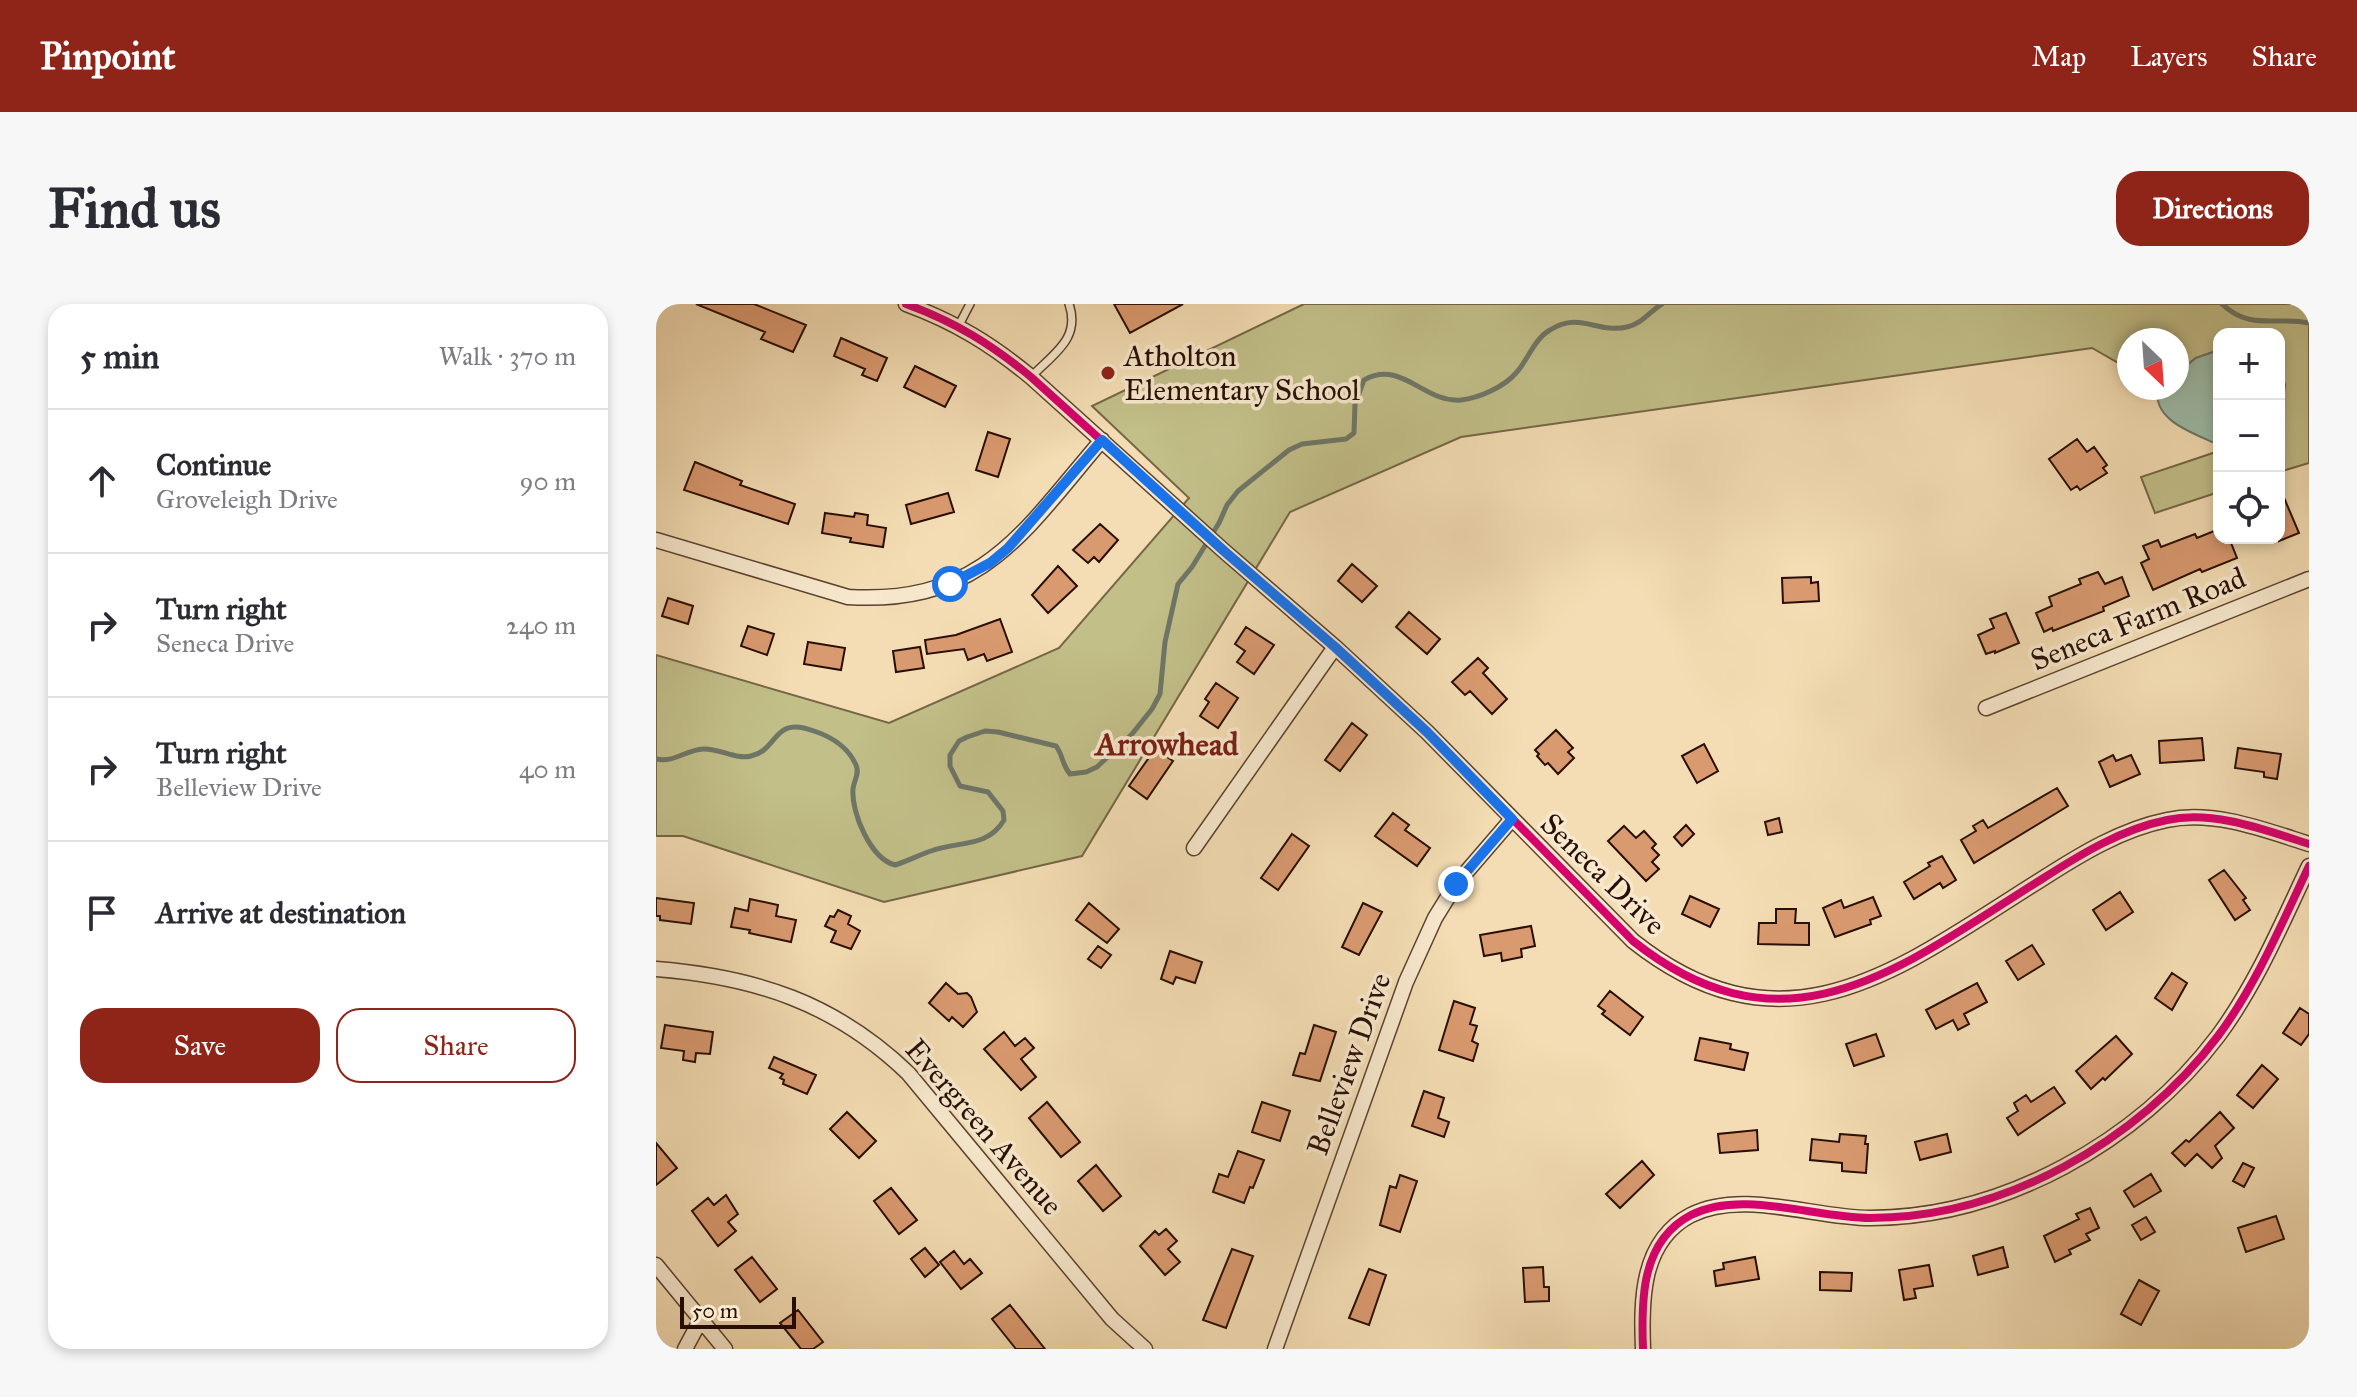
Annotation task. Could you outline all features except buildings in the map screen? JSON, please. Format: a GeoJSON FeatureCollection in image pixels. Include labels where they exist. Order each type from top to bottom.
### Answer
{"type":"FeatureCollection","features":[{"type":"Feature","properties":{"kind":"street","name":"Seneca Drive"},"geometry":{"type":"LineString","coordinates":[[906,304],[959,325],[1001,352],[1031,377],[1427,732],[1633,941],[1662,964],[1720,990],[1755,998],[1817,996],[1884,974],[1924,953],[2082,854],[2143,826],[2170,819],[2197,818],[2260,828],[2309,844]]}},
{"type":"Feature","properties":{"kind":"street"},"geometry":{"type":"LineString","coordinates":[[656,540],[848,597],[873,599],[929,592],[970,574],[1008,548],[1102,440]]}},
{"type":"Feature","properties":{"kind":"street","name":"Seneca Farm Road"},"geometry":{"type":"LineString","coordinates":[[1986,708],[2309,579]]}},
{"type":"Feature","properties":{"kind":"street"},"geometry":{"type":"LineString","coordinates":[[1194,848],[1335,647]]}},
{"type":"Feature","properties":{"kind":"street","name":"Belleview Drive"},"geometry":{"type":"LineString","coordinates":[[1275,1349],[1420,947],[1456,884],[1512,819]]}},
{"type":"Feature","properties":{"kind":"street"},"geometry":{"type":"LineString","coordinates":[[1643,1349],[1642,1303],[1651,1262],[1667,1234],[1692,1214],[1734,1204],[1838,1217],[1870,1218],[1937,1211],[1999,1194],[2047,1175],[2106,1143],[2169,1093],[2219,1035],[2265,957],[2309,866]]}},
{"type":"Feature","properties":{"kind":"street","name":"Evergreen Avenue"},"geometry":{"type":"LineString","coordinates":[[656,969],[721,978],[800,999],[856,1029],[882,1048],[908,1073],[1112,1319],[1145,1349]]}},
{"type":"Feature","properties":{"kind":"street"},"geometry":{"type":"LineString","coordinates":[[656,1265],[725,1349]]}},
{"type":"Feature","properties":{"kind":"street"},"geometry":{"type":"LineString","coordinates":[[685,1349],[701,1319]]}},
{"type":"Feature","properties":{"kind":"lane"},"geometry":{"type":"LineString","coordinates":[[959,325],[970,304]]}},
{"type":"Feature","properties":{"kind":"lane"},"geometry":{"type":"LineString","coordinates":[[1031,377],[1071,334],[1073,324],[1069,304]]}},
{"type":"Feature","properties":{"kind":"shaded area"},"geometry":{"type":"Polygon","coordinates":[[[1304,304],[2309,304],[2309,463],[2285,470],[2285,328],[2213,328],[2213,352],[2189,364],[2189,328],[2117,328],[2117,362],[2092,348],[1461,437],[1290,512],[1082,856],[884,902],[683,836],[656,836],[656,655],[889,723],[1059,648],[1189,498],[1092,406],[1304,304]]]}},
{"type":"Feature","properties":{"kind":"shaded area"},"geometry":{"type":"Polygon","coordinates":[[[2213,352],[2213,442],[2177,425],[2161,409],[2158,400],[2189,400],[2189,364],[2213,352]]]}},
{"type":"Feature","properties":{"kind":"shaded area"},"geometry":{"type":"Polygon","coordinates":[[[2213,453],[2213,494],[2155,513],[2141,477],[2213,453]]]}},
{"type":"Feature","properties":{"kind":"waterway"},"geometry":{"type":"LineString","coordinates":[[656,759],[669,759],[703,749],[751,756],[760,753],[783,730],[800,727],[833,740],[853,759],[857,771],[853,789],[855,810],[864,834],[886,861],[895,865],[990,835],[1004,820],[1003,811],[988,792],[960,786],[950,766],[950,755],[959,741],[985,731],[998,732],[1056,746],[1070,774],[1097,767],[1132,734],[1160,694],[1165,642],[1178,584],[1192,567],[1227,505],[1238,491],[1289,450],[1302,444],[1346,439],[1354,433],[1355,404],[1364,380],[1390,375],[1447,399],[1468,399],[1491,391],[1511,378],[1550,330],[1570,322],[1607,328],[1627,327],[1662,304]]}},
{"type":"Feature","properties":{"kind":"waterway"},"geometry":{"type":"LineString","coordinates":[[2222,304],[2232,312],[2253,320],[2309,323]]}},
{"type":"Feature","properties":{"kind":"cycle path"},"geometry":{"type":"LineString","coordinates":[[906,304],[972,335],[1031,377],[1427,732],[1633,941],[1689,977],[1743,995],[1794,998],[1844,988],[1893,969],[1942,942],[2102,844],[2167,820],[2221,820],[2309,844]]}},
{"type":"Feature","properties":{"kind":"cycle path"},"geometry":{"type":"LineString","coordinates":[[1643,1349],[1644,1292],[1653,1256],[1674,1226],[1691,1215],[1733,1204],[1848,1217],[1920,1215],[1969,1204],[2017,1188],[2064,1167],[2108,1140],[2149,1109],[2186,1074],[2218,1036],[2256,975],[2309,866]]}},
{"type":"Feature","properties":{"kind":"place","name":"Atholton Elementary School"},"geometry":{"type":"Point","coordinates":[1108,373]}},
{"type":"Feature","properties":{"kind":"district","name":"Arrowhead"},"geometry":{"type":"Point","coordinates":[1167,744]}},
{"type":"Feature","properties":{"kind":"route"},"geometry":{"type":"LineString","coordinates":[[950,584],[990,563],[1008,548],[1102,440],[1427,732],[1512,819],[1456,884]]}}]}
